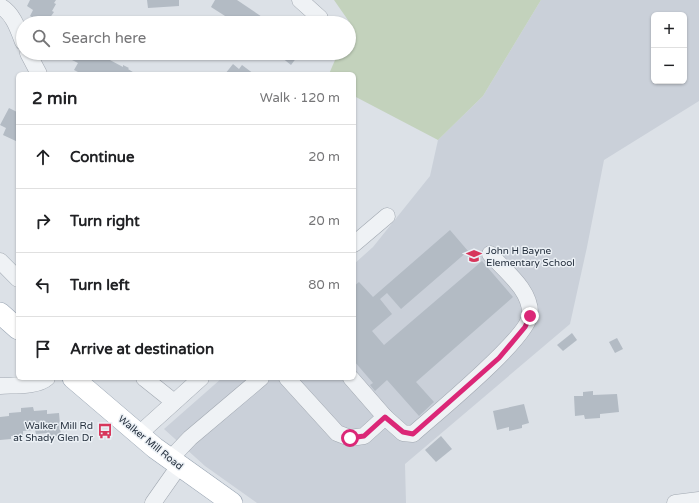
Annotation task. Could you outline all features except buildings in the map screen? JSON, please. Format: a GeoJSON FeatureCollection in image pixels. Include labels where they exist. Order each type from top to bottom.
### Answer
{"type":"FeatureCollection","features":[{"type":"Feature","properties":{"kind":"main road"},"geometry":{"type":"LineString","coordinates":[[0,313],[16,327]]}},
{"type":"Feature","properties":{"kind":"main road","name":"Walker Mill Road"},"geometry":{"type":"LineString","coordinates":[[75,380],[174,462],[232,503]]}},
{"type":"Feature","properties":{"kind":"street"},"geometry":{"type":"LineString","coordinates":[[300,0],[318,16]]}},
{"type":"Feature","properties":{"kind":"street"},"geometry":{"type":"LineString","coordinates":[[0,6],[6,9],[16,25]]}},
{"type":"Feature","properties":{"kind":"street"},"geometry":{"type":"LineString","coordinates":[[32,60],[38,72]]}},
{"type":"Feature","properties":{"kind":"street"},"geometry":{"type":"LineString","coordinates":[[356,242],[387,216]]}},
{"type":"Feature","properties":{"kind":"street"},"geometry":{"type":"LineString","coordinates":[[352,380],[385,417],[403,432],[413,434],[499,358],[525,327],[530,316],[529,302],[520,287],[490,254]]}},
{"type":"Feature","properties":{"kind":"street"},"geometry":{"type":"LineString","coordinates":[[0,261],[16,277]]}},
{"type":"Feature","properties":{"kind":"street"},"geometry":{"type":"LineString","coordinates":[[0,386],[22,385],[43,382],[45,380]]}},
{"type":"Feature","properties":{"kind":"street"},"geometry":{"type":"LineString","coordinates":[[146,380],[174,402]]}},
{"type":"Feature","properties":{"kind":"street"},"geometry":{"type":"LineString","coordinates":[[139,434],[199,380]]}},
{"type":"Feature","properties":{"kind":"street"},"geometry":{"type":"LineString","coordinates":[[153,503],[174,462],[190,438],[259,380]]}},
{"type":"Feature","properties":{"kind":"street"},"geometry":{"type":"LineString","coordinates":[[289,380],[337,433],[350,438],[364,436],[385,417]]}},
{"type":"Feature","properties":{"kind":"street"},"geometry":{"type":"LineString","coordinates":[[675,503],[699,500]]}},
{"type":"Feature","properties":{"kind":"shaded area","name":"John H Bayne Elementary School"},"geometry":{"type":"Polygon","coordinates":[[[541,0],[699,0],[699,101],[604,160],[570,324],[405,464],[406,503],[257,503],[205,466],[164,429],[220,380],[356,380],[356,262],[373,247],[430,176],[438,140],[483,96],[541,0]]]}},
{"type":"Feature","properties":{"kind":"green space"},"geometry":{"type":"Polygon","coordinates":[[[334,0],[541,0],[483,96],[438,140],[356,97],[356,72],[330,72],[335,60],[356,60],[356,16],[345,16],[334,0]]]}},
{"type":"Feature","properties":{"kind":"place","name":"John H Bayne Elementary School"},"geometry":{"type":"Point","coordinates":[474,256]}},
{"type":"Feature","properties":{"kind":"place","name":"Walker Mill Rd at Shady Glen Dr"},"geometry":{"type":"Point","coordinates":[105,431]}},
{"type":"Feature","properties":{"kind":"route"},"geometry":{"type":"LineString","coordinates":[[350,438],[364,436],[385,417],[403,432],[413,434],[499,358],[525,327],[530,316]]}}]}
